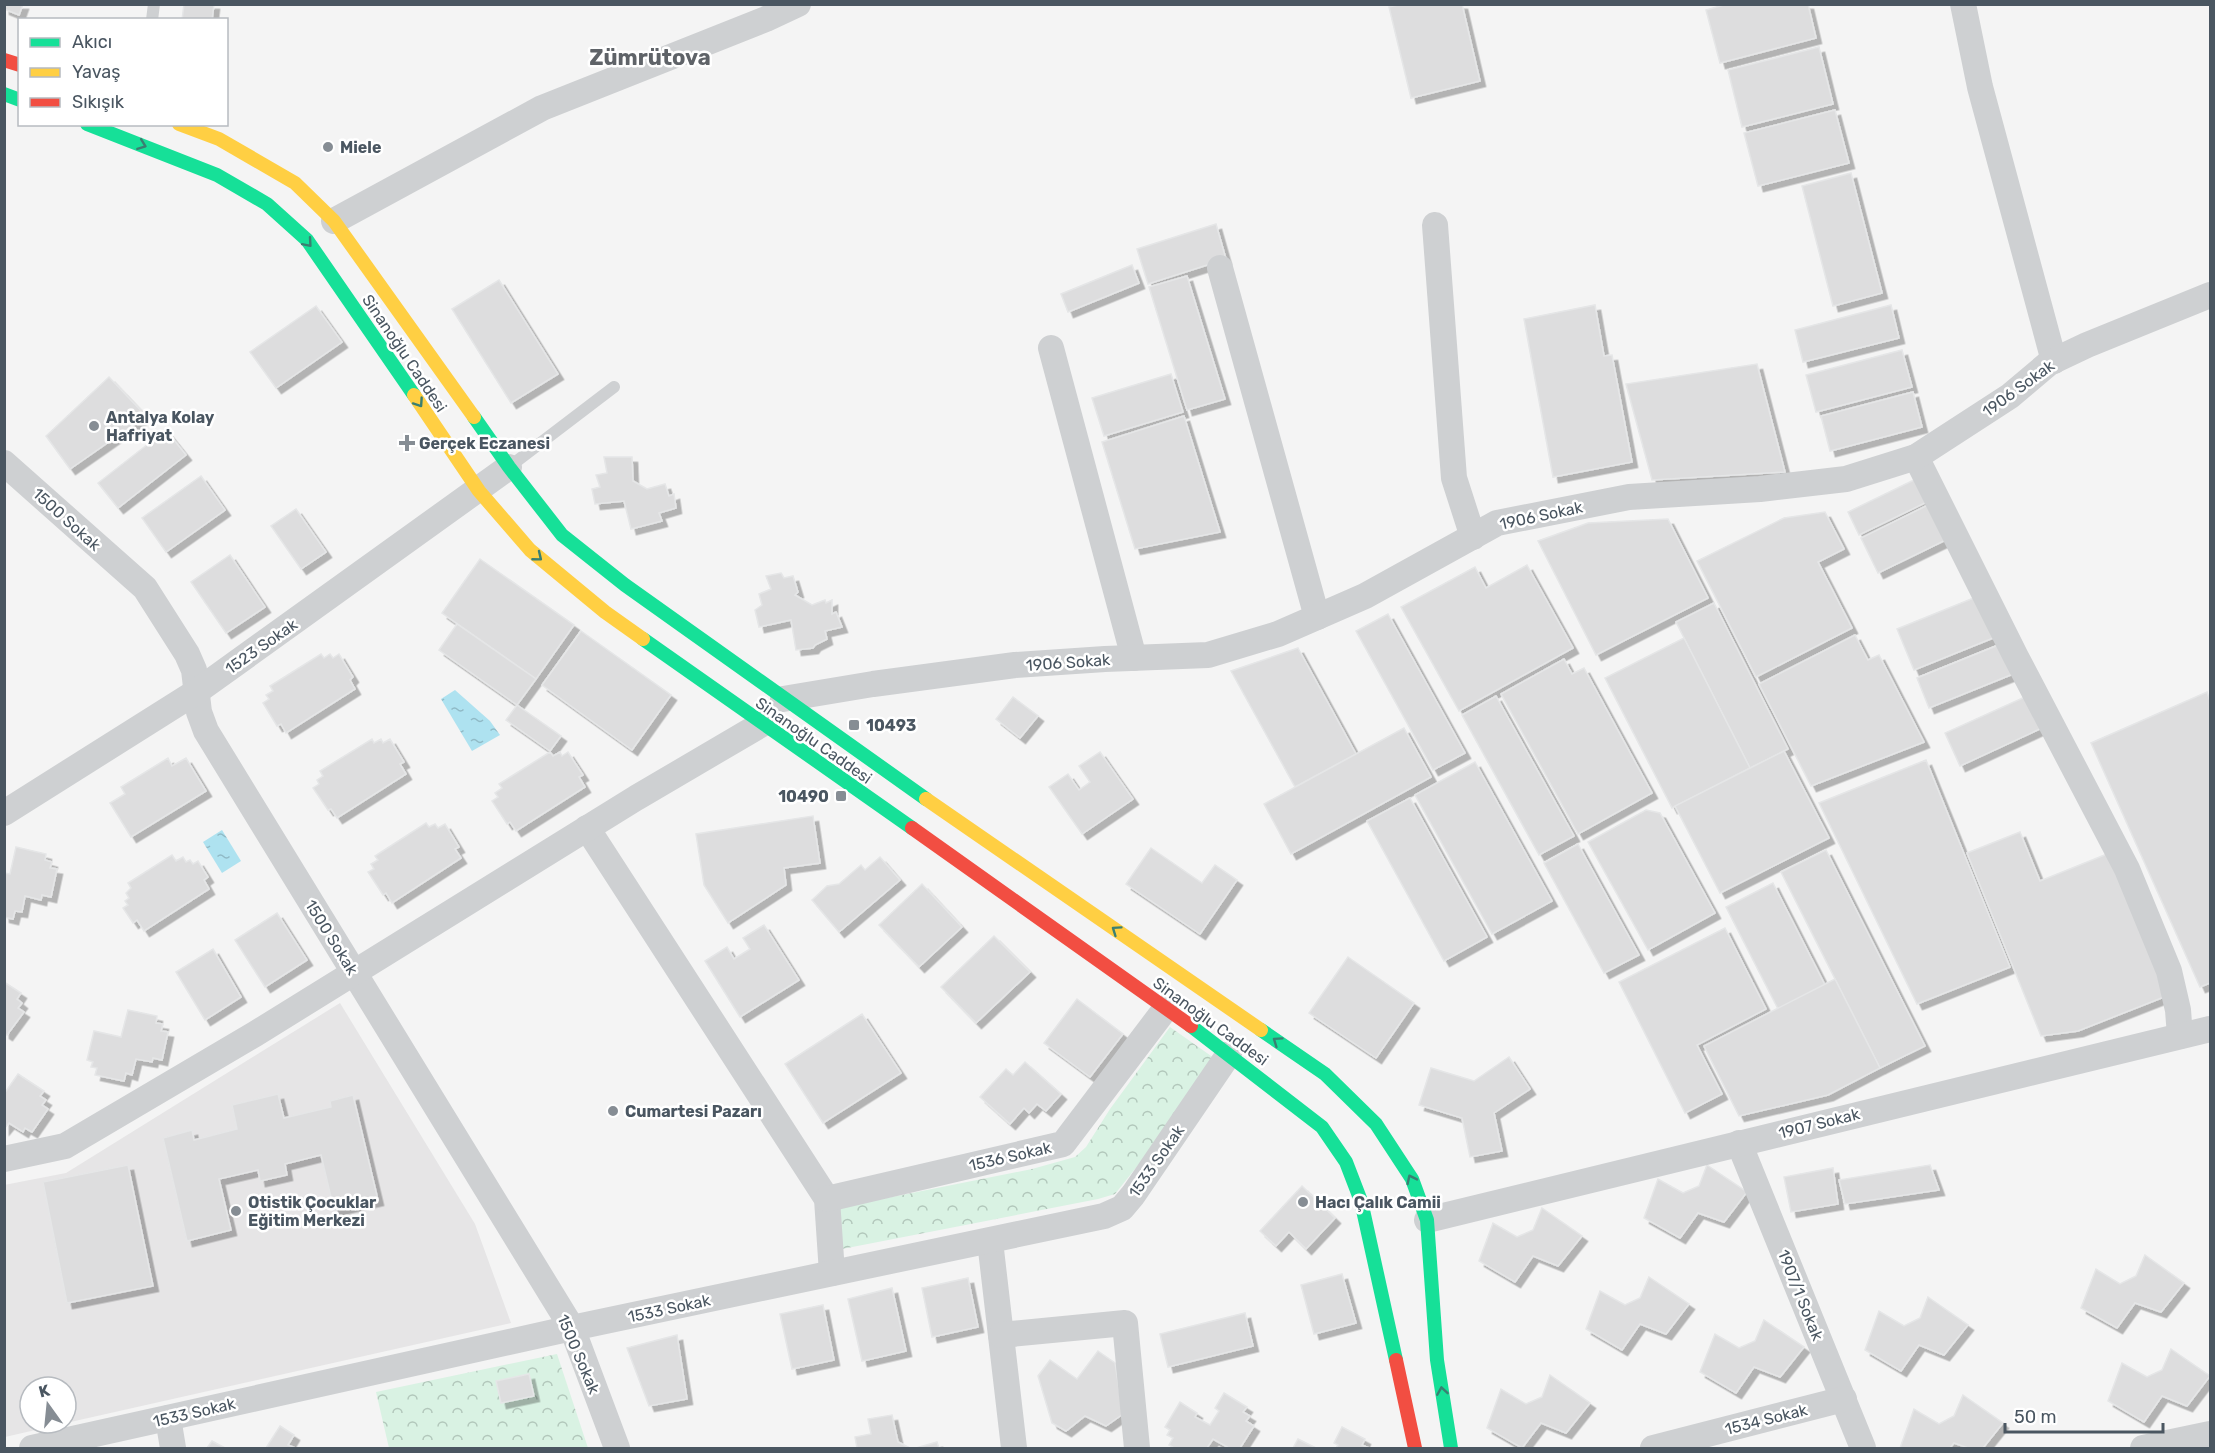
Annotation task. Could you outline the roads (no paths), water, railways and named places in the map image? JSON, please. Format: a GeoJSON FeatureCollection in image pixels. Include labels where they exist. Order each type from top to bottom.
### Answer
{"type":"FeatureCollection","features":[{"type":"Feature","properties":{"kind":"main road","name":"Si̇nanoğlu Caddesi"},"geometry":{"type":"LineString","coordinates":[[92,126],[217,175],[267,204],[307,240],[479,490],[530,550],[605,612],[1166,1008],[1322,1127],[1346,1162],[1361,1201],[1416,1449]]}},
{"type":"Feature","properties":{"kind":"main road","name":"Si̇nanoğlu Caddesi"},"geometry":{"type":"LineString","coordinates":[[184,126],[219,139],[295,183],[334,221],[508,467],[562,535],[625,585],[995,849],[1324,1074],[1376,1124],[1412,1179],[1427,1220],[1437,1360],[1451,1449]]}},
{"type":"Feature","properties":{"kind":"street"},"geometry":{"type":"LineString","coordinates":[[334,221],[542,108],[766,19],[798,4]]}},
{"type":"Feature","properties":{"kind":"street"},"geometry":{"type":"LineString","coordinates":[[1963,4],[1980,87],[2054,361]]}},
{"type":"Feature","properties":{"kind":"street"},"geometry":{"type":"LineString","coordinates":[[1435,225],[1454,478],[1473,537]]}},
{"type":"Feature","properties":{"kind":"street"},"geometry":{"type":"LineString","coordinates":[[1220,268],[1317,617]]}},
{"type":"Feature","properties":{"kind":"street","name":"1906 Sokak"},"geometry":{"type":"LineString","coordinates":[[783,699],[1015,665],[1208,655],[1278,634],[1365,596],[1497,523],[1629,497],[1760,489],[1846,479],[1916,457],[2010,396],[2054,361],[2211,295]]}},
{"type":"Feature","properties":{"kind":"street"},"geometry":{"type":"LineString","coordinates":[[1051,348],[1134,658]]}},
{"type":"Feature","properties":{"kind":"street"},"geometry":{"type":"LineString","coordinates":[[1916,457],[2016,657],[2127,869],[2169,971],[2178,1010],[2180,1036]]}},
{"type":"Feature","properties":{"kind":"street","name":"1500 Sokak"},"geometry":{"type":"LineString","coordinates":[[4,463],[145,588],[187,654],[194,670],[199,712],[206,731],[572,1328],[617,1449]]}},
{"type":"Feature","properties":{"kind":"street","name":"1523 Sokak"},"geometry":{"type":"LineString","coordinates":[[4,813],[196,692],[508,467]]}},
{"type":"Feature","properties":{"kind":"street"},"geometry":{"type":"LineString","coordinates":[[4,1159],[65,1146],[255,1034],[588,828],[762,724]]}},
{"type":"Feature","properties":{"kind":"street"},"geometry":{"type":"LineString","coordinates":[[588,828],[827,1199],[832,1273]]}},
{"type":"Feature","properties":{"kind":"street","name":"1536 Sokak"},"geometry":{"type":"LineString","coordinates":[[827,1199],[1063,1144],[1166,1008]]}},
{"type":"Feature","properties":{"kind":"street","name":"1907 Sokak"},"geometry":{"type":"LineString","coordinates":[[1427,1220],[2211,1029]]}},
{"type":"Feature","properties":{"kind":"street","name":"1533 Sokak"},"geometry":{"type":"LineString","coordinates":[[32,1449],[572,1328],[1104,1216],[1122,1208],[1133,1195],[1229,1054]]}},
{"type":"Feature","properties":{"kind":"street","name":"1907/1 Sokak"},"geometry":{"type":"LineString","coordinates":[[1738,1143],[1863,1449]]}},
{"type":"Feature","properties":{"kind":"street"},"geometry":{"type":"LineString","coordinates":[[990,1241],[1014,1449]]}},
{"type":"Feature","properties":{"kind":"street"},"geometry":{"type":"LineString","coordinates":[[1001,1335],[1125,1323],[1137,1449]]}},
{"type":"Feature","properties":{"kind":"street","name":"1534 Sokak"},"geometry":{"type":"LineString","coordinates":[[1653,1449],[1844,1399]]}},
{"type":"Feature","properties":{"kind":"street"},"geometry":{"type":"LineString","coordinates":[[168,1418],[173,1449]]}},
{"type":"Feature","properties":{"kind":"street"},"geometry":{"type":"LineString","coordinates":[[2143,1449],[2211,1434]]}},
{"type":"Feature","properties":{"kind":"lane"},"geometry":{"type":"LineString","coordinates":[[508,467],[614,387]]}},
{"type":"Feature","properties":{"kind":"water"},"geometry":{"type":"Polygon","coordinates":[[[455,690],[490,721],[500,735],[472,751],[441,699],[455,690]]]}},
{"type":"Feature","properties":{"kind":"water"},"geometry":{"type":"Polygon","coordinates":[[[222,830],[241,861],[222,873],[203,842],[222,830]]]}},
{"type":"Feature","properties":{"kind":"place","name":"Miele"},"geometry":{"type":"Point","coordinates":[328,147]}},
{"type":"Feature","properties":{"kind":"place","name":"Antalya Kolay Hafriyat"},"geometry":{"type":"Point","coordinates":[94,426]}},
{"type":"Feature","properties":{"kind":"place","name":"Gerçek Eczanesi"},"geometry":{"type":"Point","coordinates":[407,443]}},
{"type":"Feature","properties":{"kind":"place","name":"10493"},"geometry":{"type":"Point","coordinates":[854,725]}},
{"type":"Feature","properties":{"kind":"place","name":"10490"},"geometry":{"type":"Point","coordinates":[841,796]}},
{"type":"Feature","properties":{"kind":"place","name":"Cumartesi Pazarı"},"geometry":{"type":"Point","coordinates":[613,1111]}},
{"type":"Feature","properties":{"kind":"place","name":"Hacı Çalık Camii"},"geometry":{"type":"Point","coordinates":[1303,1202]}},
{"type":"Feature","properties":{"kind":"place","name":"Otistik Çocuklar Eğitim Merkezi"},"geometry":{"type":"Point","coordinates":[236,1211]}},
{"type":"Feature","properties":{"kind":"district","name":"Zümrütova"},"geometry":{"type":"Point","coordinates":[650,57]}}]}
